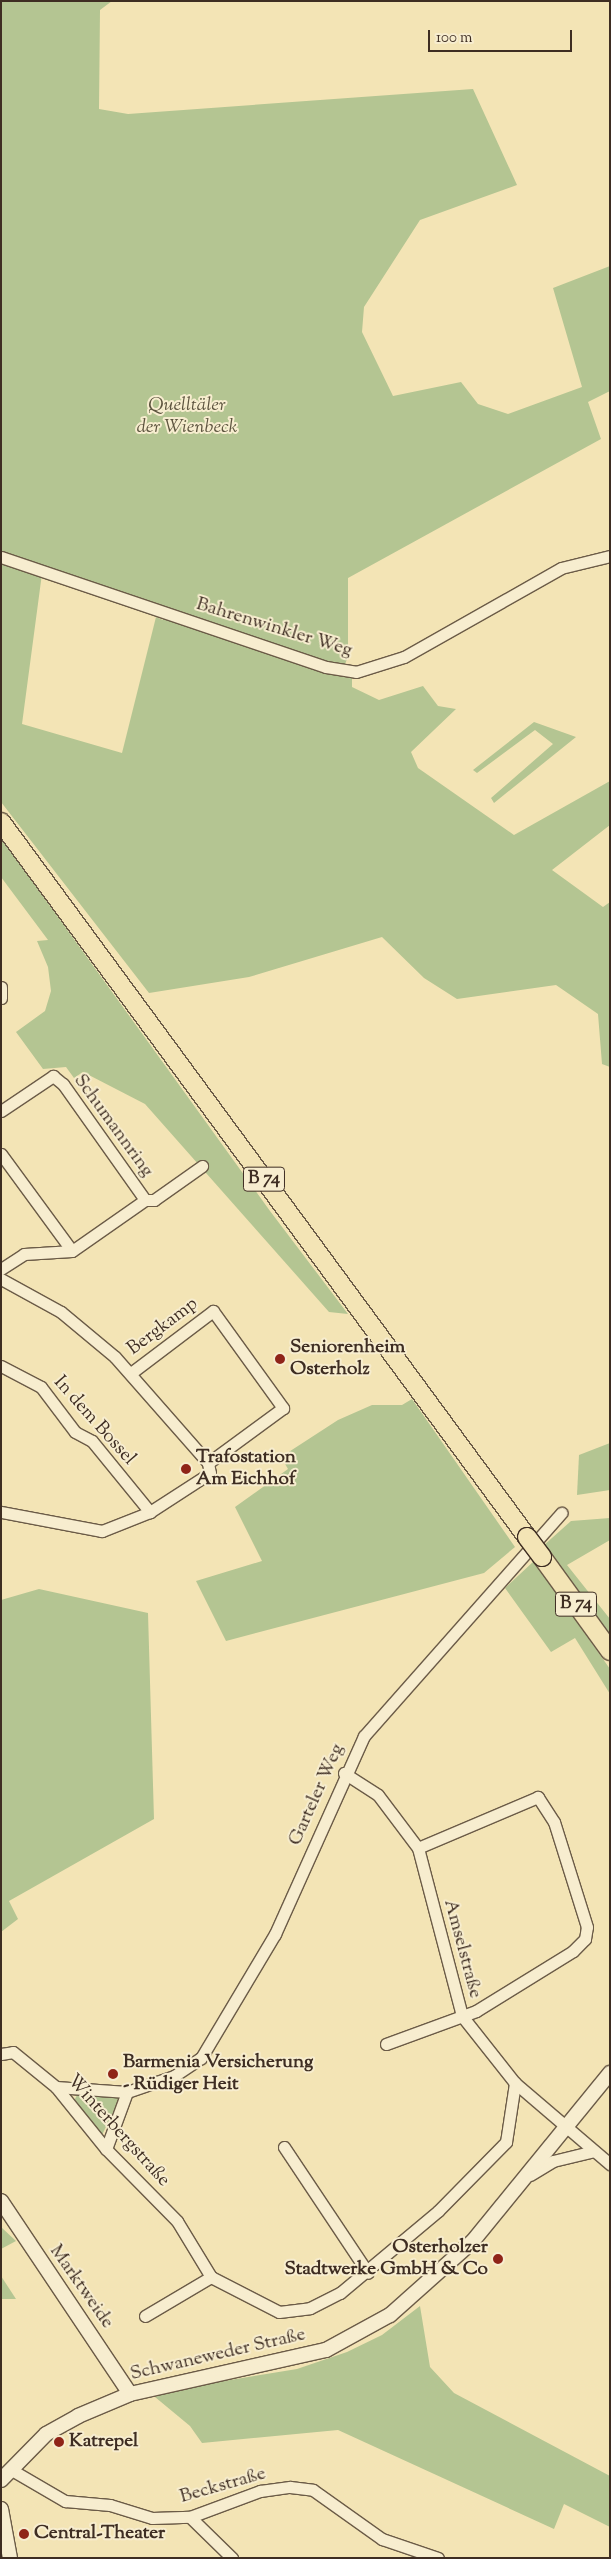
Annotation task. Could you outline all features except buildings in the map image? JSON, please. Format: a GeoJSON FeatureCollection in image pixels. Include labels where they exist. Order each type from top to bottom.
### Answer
{"type":"FeatureCollection","features":[{"type":"Feature","properties":{"kind":"main road","name":"B 74"},"geometry":{"type":"LineString","coordinates":[[1,822],[610,1651]]}},
{"type":"Feature","properties":{"kind":"street","name":"Bahrenwinkler Weg"},"geometry":{"type":"LineString","coordinates":[[1,557],[326,666],[356,672],[404,656],[561,568],[610,556]]}},
{"type":"Feature","properties":{"kind":"street"},"geometry":{"type":"LineString","coordinates":[[1,987],[1,998]]}},
{"type":"Feature","properties":{"kind":"street","name":"Schumannring"},"geometry":{"type":"LineString","coordinates":[[1,1111],[53,1076],[63,1084],[145,1200]]}},
{"type":"Feature","properties":{"kind":"street"},"geometry":{"type":"LineString","coordinates":[[1,1154],[72,1251]]}},
{"type":"Feature","properties":{"kind":"street","name":"Schumannring"},"geometry":{"type":"LineString","coordinates":[[72,1251],[145,1200],[154,1200],[202,1166]]}},
{"type":"Feature","properties":{"kind":"street"},"geometry":{"type":"LineString","coordinates":[[1,1269],[24,1254],[72,1251]]}},
{"type":"Feature","properties":{"kind":"street"},"geometry":{"type":"LineString","coordinates":[[1,1279],[61,1312],[131,1373],[209,1468],[150,1512],[102,1531],[1,1512]]}},
{"type":"Feature","properties":{"kind":"street","name":"Bergkamp"},"geometry":{"type":"LineString","coordinates":[[131,1373],[213,1311],[283,1408],[209,1468]]}},
{"type":"Feature","properties":{"kind":"street","name":"In dem Bossel"},"geometry":{"type":"LineString","coordinates":[[1,1366],[41,1387],[75,1432],[92,1441],[150,1512]]}},
{"type":"Feature","properties":{"kind":"street","name":"Garteler Weg"},"geometry":{"type":"LineString","coordinates":[[56,2086],[127,2092],[174,2076],[205,2052],[275,1934],[344,1774],[364,1736],[561,1513]]}},
{"type":"Feature","properties":{"kind":"street","name":"Amselstraße"},"geometry":{"type":"LineString","coordinates":[[344,1774],[378,1795],[418,1848],[462,2016],[515,2083],[562,2127],[610,2164]]}},
{"type":"Feature","properties":{"kind":"street"},"geometry":{"type":"LineString","coordinates":[[386,2044],[462,2016],[573,1951],[585,1939],[588,1927],[554,1822],[538,1797],[418,1848]]}},
{"type":"Feature","properties":{"kind":"street","name":"Winterbergstraße"},"geometry":{"type":"LineString","coordinates":[[1,2054],[13,2052],[56,2086],[106,2149],[178,2221],[211,2277]]}},
{"type":"Feature","properties":{"kind":"street","name":"Schwaneweder Straße"},"geometry":{"type":"LineString","coordinates":[[1,2480],[46,2434],[130,2394],[272,2365],[357,2336],[427,2287],[473,2241],[562,2127],[610,2073]]}},
{"type":"Feature","properties":{"kind":"street"},"geometry":{"type":"LineString","coordinates":[[145,2316],[211,2277],[279,2312],[310,2308],[368,2273],[506,2142],[515,2083]]}},
{"type":"Feature","properties":{"kind":"street"},"geometry":{"type":"LineString","coordinates":[[106,2149],[127,2092]]}},
{"type":"Feature","properties":{"kind":"street"},"geometry":{"type":"LineString","coordinates":[[284,2147],[368,2273]]}},
{"type":"Feature","properties":{"kind":"street"},"geometry":{"type":"LineString","coordinates":[[524,2178],[553,2161],[594,2151]]}},
{"type":"Feature","properties":{"kind":"street","name":"Marktweide"},"geometry":{"type":"LineString","coordinates":[[1,2201],[130,2394]]}},
{"type":"Feature","properties":{"kind":"street","name":"Beckstraße"},"geometry":{"type":"LineString","coordinates":[[10,2469],[65,2501],[110,2505],[152,2518],[190,2516],[260,2491],[290,2487],[313,2490],[382,2539],[438,2558]]}},
{"type":"Feature","properties":{"kind":"street"},"geometry":{"type":"LineString","coordinates":[[190,2516],[232,2558]]}},
{"type":"Feature","properties":{"kind":"street"},"geometry":{"type":"LineString","coordinates":[[2,2517],[10,2558]]}},
{"type":"Feature","properties":{"kind":"green space","name":"Quelltäler der Wienbeck"},"geometry":{"type":"Polygon","coordinates":[[[1,1],[112,1],[100,10],[99,109],[128,114],[473,89],[517,185],[420,220],[364,307],[362,332],[393,396],[461,382],[478,404],[508,414],[582,387],[553,288],[610,266],[610,391],[588,402],[601,439],[348,578],[348,657],[340,676],[352,678],[352,687],[379,700],[423,686],[438,706],[456,709],[411,752],[418,768],[514,835],[610,781],[610,825],[552,870],[603,907],[610,902],[610,1067],[602,1064],[598,1014],[556,985],[457,999],[424,978],[382,937],[249,977],[149,993],[1,802],[1,1]],[[43,566],[22,724],[122,753],[156,617],[163,620],[164,606],[43,566]]]}},
{"type":"Feature","properties":{"kind":"green space"},"geometry":{"type":"Polygon","coordinates":[[[534,722],[576,737],[494,803],[491,798],[553,744],[535,730],[477,773],[473,770],[534,722]]]}},
{"type":"Feature","properties":{"kind":"green space"},"geometry":{"type":"Polygon","coordinates":[[[1,838],[270,1211],[348,1314],[329,1312],[145,1104],[83,1072],[74,1078],[66,1067],[43,1069],[16,1032],[45,1011],[51,991],[48,967],[37,941],[48,940],[1,877],[1,838]]]}},
{"type":"Feature","properties":{"kind":"green space"},"geometry":{"type":"Polygon","coordinates":[[[412,1399],[515,1547],[484,1573],[226,1641],[196,1581],[262,1561],[235,1507],[288,1469],[281,1457],[338,1420],[372,1405],[402,1405],[412,1399]]]}},
{"type":"Feature","properties":{"kind":"green space"},"geometry":{"type":"Polygon","coordinates":[[[610,1443],[610,1490],[577,1495],[579,1455],[610,1443]]]}},
{"type":"Feature","properties":{"kind":"green space"},"geometry":{"type":"Polygon","coordinates":[[[610,1518],[610,1540],[567,1565],[610,1619],[610,1638],[543,1546],[571,1521],[610,1518]]]}},
{"type":"Feature","properties":{"kind":"green space"},"geometry":{"type":"Polygon","coordinates":[[[534,1561],[610,1669],[610,1694],[575,1638],[551,1652],[505,1588],[534,1561]]]}},
{"type":"Feature","properties":{"kind":"green space"},"geometry":{"type":"Polygon","coordinates":[[[39,1589],[148,1613],[154,1819],[9,1901],[18,1919],[1,1932],[1,1600],[39,1589]]]}},
{"type":"Feature","properties":{"kind":"green space"},"geometry":{"type":"Polygon","coordinates":[[[77,2095],[121,2096],[101,2137],[74,2101],[77,2095]]]}},
{"type":"Feature","properties":{"kind":"green space"},"geometry":{"type":"Polygon","coordinates":[[[1,2227],[16,2241],[1,2249],[1,2227]]]}},
{"type":"Feature","properties":{"kind":"green space"},"geometry":{"type":"Polygon","coordinates":[[[1,2276],[16,2299],[1,2299],[1,2276]]]}},
{"type":"Feature","properties":{"kind":"green space"},"geometry":{"type":"Polygon","coordinates":[[[420,2306],[430,2367],[454,2393],[610,2476],[610,2527],[564,2504],[554,2529],[338,2430],[202,2443],[190,2426],[155,2397],[181,2388],[297,2369],[347,2352],[382,2335],[420,2306]]]}},
{"type":"Feature","properties":{"kind":"place","name":"Seniorenheim Osterholz"},"geometry":{"type":"Point","coordinates":[280,1359]}},
{"type":"Feature","properties":{"kind":"place","name":"Trafostation Am Eichhof"},"geometry":{"type":"Point","coordinates":[186,1469]}},
{"type":"Feature","properties":{"kind":"place","name":"Barmenia Versicherung - Rüdiger Heit"},"geometry":{"type":"Point","coordinates":[113,2074]}},
{"type":"Feature","properties":{"kind":"place","name":"Osterholzer Stadtwerke GmbH & Co"},"geometry":{"type":"Point","coordinates":[498,2259]}},
{"type":"Feature","properties":{"kind":"place","name":"Katrepel"},"geometry":{"type":"Point","coordinates":[59,2442]}},
{"type":"Feature","properties":{"kind":"place","name":"Central-Theater"},"geometry":{"type":"Point","coordinates":[24,2534]}}]}
